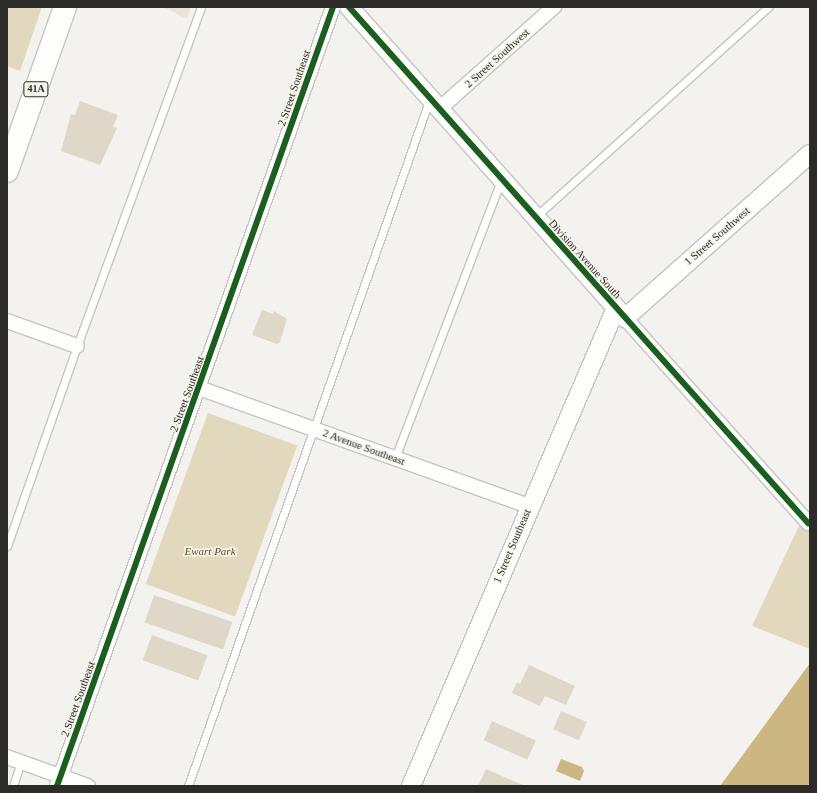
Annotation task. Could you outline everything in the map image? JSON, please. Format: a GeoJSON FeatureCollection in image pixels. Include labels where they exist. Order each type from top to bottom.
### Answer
{"type":"FeatureCollection","features":[{"type":"Feature","properties":{"kind":"main road","name":"41A"},"geometry":{"type":"LineString","coordinates":[[7,171],[65,7]]}},
{"type":"Feature","properties":{"kind":"street","name":"2 Street Southeast"},"geometry":{"type":"LineString","coordinates":[[59,781],[333,7]]}},
{"type":"Feature","properties":{"kind":"street","name":"Division Avenue South"},"geometry":{"type":"LineString","coordinates":[[349,7],[808,523]]}},
{"type":"Feature","properties":{"kind":"street","name":"2 Street Southwest"},"geometry":{"type":"LineString","coordinates":[[435,104],[554,7]]}},
{"type":"Feature","properties":{"kind":"street","name":"1 Street Southwest"},"geometry":{"type":"LineString","coordinates":[[620,313],[810,154]]}},
{"type":"Feature","properties":{"kind":"street","name":"1 Street Southeast"},"geometry":{"type":"LineString","coordinates":[[411,786],[529,506],[620,313]]}},
{"type":"Feature","properties":{"kind":"street"},"geometry":{"type":"LineString","coordinates":[[7,321],[77,346]]}},
{"type":"Feature","properties":{"kind":"street","name":"2 Avenue Southeast"},"geometry":{"type":"LineString","coordinates":[[199,388],[529,506]]}},
{"type":"Feature","properties":{"kind":"street"},"geometry":{"type":"LineString","coordinates":[[7,757],[21,762],[59,781],[88,786]]}},
{"type":"Feature","properties":{"kind":"lane"},"geometry":{"type":"LineString","coordinates":[[7,546],[77,346],[201,7]]}},
{"type":"Feature","properties":{"kind":"lane"},"geometry":{"type":"LineString","coordinates":[[535,217],[768,7]]}},
{"type":"Feature","properties":{"kind":"lane"},"geometry":{"type":"LineString","coordinates":[[188,786],[312,428],[435,104]]}},
{"type":"Feature","properties":{"kind":"lane"},"geometry":{"type":"LineString","coordinates":[[395,458],[501,179]]}},
{"type":"Feature","properties":{"kind":"lane"},"geometry":{"type":"LineString","coordinates":[[13,786],[21,762]]}},
{"type":"Feature","properties":{"kind":"shaded area"},"geometry":{"type":"Polygon","coordinates":[[[163,7],[191,7],[187,19],[163,7]]]}},
{"type":"Feature","properties":{"kind":"shaded area"},"geometry":{"type":"Polygon","coordinates":[[[810,663],[810,786],[720,786],[723,782],[810,663]]]}},
{"type":"Feature","properties":{"kind":"shaded area"},"geometry":{"type":"Polygon","coordinates":[[[561,759],[582,767],[584,771],[580,781],[556,771],[561,759]]]}},
{"type":"Feature","properties":{"kind":"green space"},"geometry":{"type":"Polygon","coordinates":[[[7,7],[42,7],[20,71],[7,66],[7,7]]]}},
{"type":"Feature","properties":{"kind":"green space","name":"Ewart Park"},"geometry":{"type":"Polygon","coordinates":[[[208,413],[297,445],[235,617],[146,584],[208,413]]]}},
{"type":"Feature","properties":{"kind":"green space"},"geometry":{"type":"Polygon","coordinates":[[[810,515],[810,649],[752,626],[798,528],[810,515]]]}},
{"type":"Feature","properties":{"kind":"building"},"geometry":{"type":"Polygon","coordinates":[[[80,101],[118,115],[113,127],[117,128],[100,165],[61,151],[71,114],[75,115],[80,101]]]}},
{"type":"Feature","properties":{"kind":"building"},"geometry":{"type":"Polygon","coordinates":[[[262,310],[273,314],[274,311],[287,319],[280,342],[277,344],[252,335],[262,310]]]}},
{"type":"Feature","properties":{"kind":"building"},"geometry":{"type":"Polygon","coordinates":[[[154,595],[232,622],[223,649],[145,622],[154,595]]]}},
{"type":"Feature","properties":{"kind":"building"},"geometry":{"type":"Polygon","coordinates":[[[152,635],[207,655],[198,681],[143,660],[152,635]]]}},
{"type":"Feature","properties":{"kind":"building"},"geometry":{"type":"Polygon","coordinates":[[[529,665],[575,686],[566,705],[545,696],[540,706],[512,693],[517,682],[520,684],[529,665]]]}},
{"type":"Feature","properties":{"kind":"building"},"geometry":{"type":"Polygon","coordinates":[[[561,711],[587,722],[579,740],[553,729],[561,711]]]}},
{"type":"Feature","properties":{"kind":"building"},"geometry":{"type":"Polygon","coordinates":[[[492,721],[536,741],[527,760],[483,740],[492,721]]]}},
{"type":"Feature","properties":{"kind":"building"},"geometry":{"type":"Polygon","coordinates":[[[486,769],[525,786],[478,786],[486,769]]]}},
{"type":"Feature","properties":{"kind":"cycle path"},"geometry":{"type":"LineString","coordinates":[[57,786],[333,7]]}},
{"type":"Feature","properties":{"kind":"cycle path"},"geometry":{"type":"LineString","coordinates":[[349,7],[808,523]]}}]}
